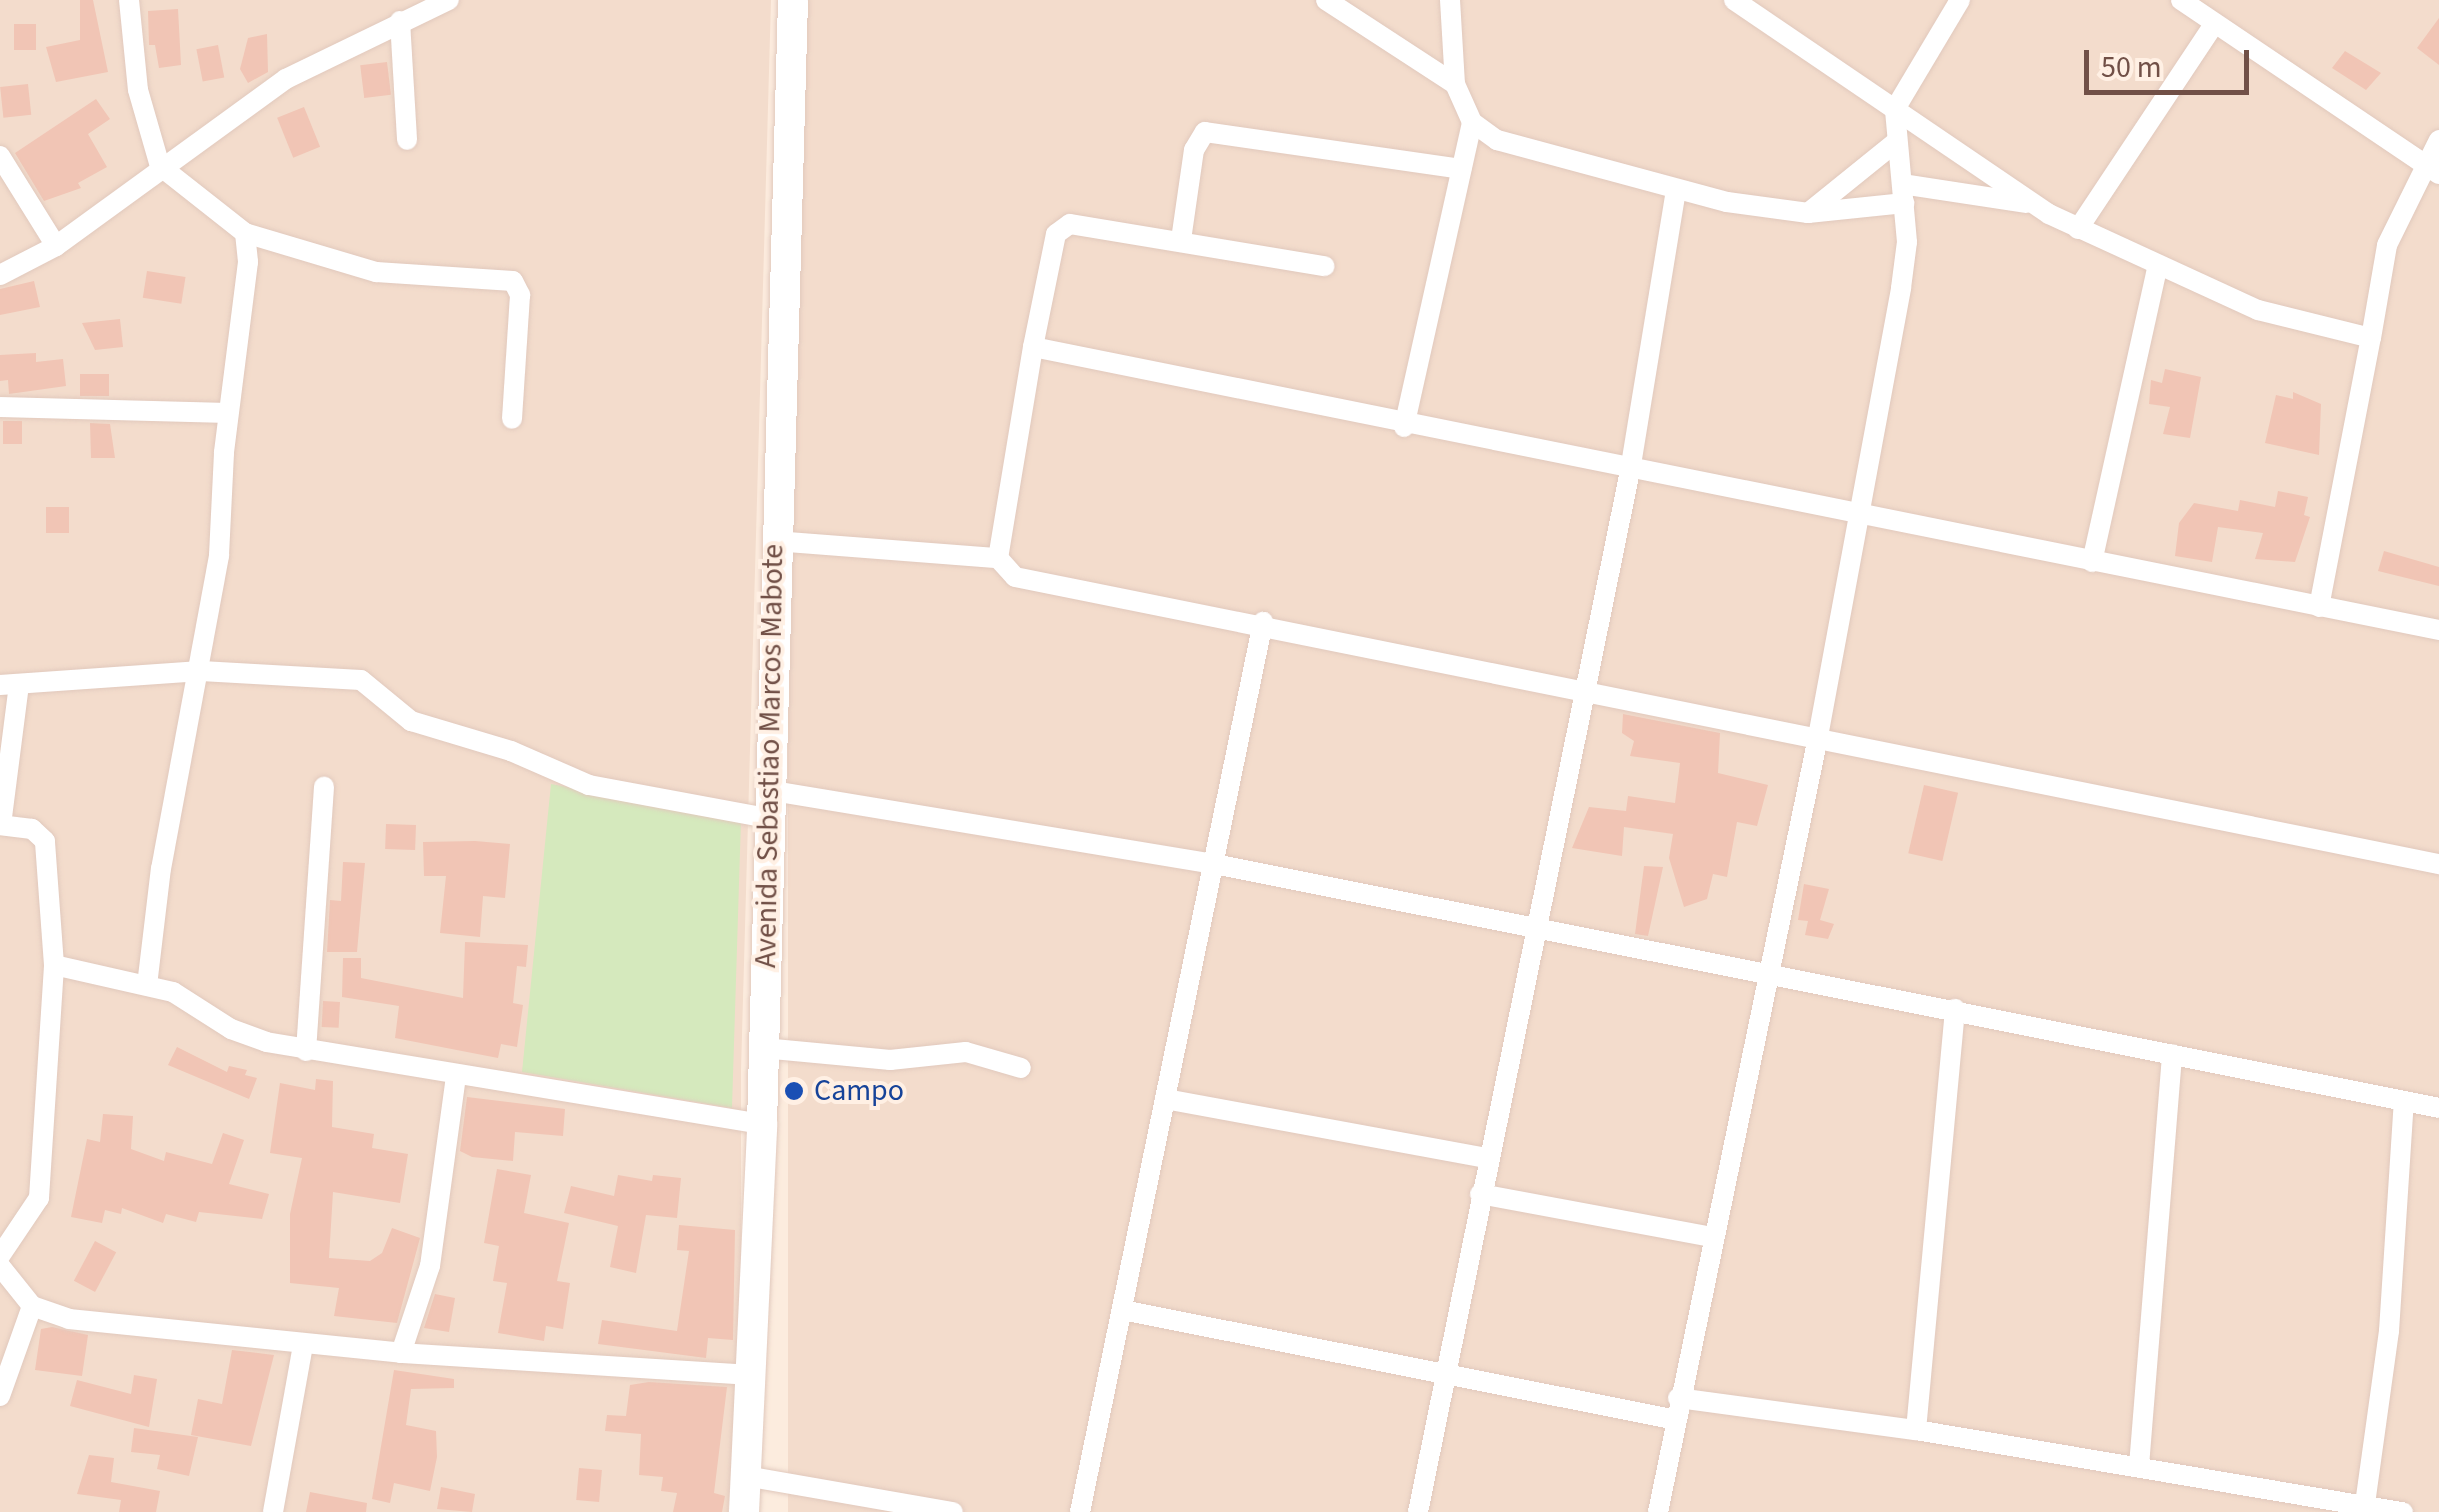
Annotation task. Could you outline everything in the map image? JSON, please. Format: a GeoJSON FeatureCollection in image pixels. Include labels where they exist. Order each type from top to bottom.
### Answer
{"type":"FeatureCollection","features":[{"type":"Feature","properties":{"kind":"main road","name":"Avenida Sebastiao Marcos Mabote"},"geometry":{"type":"LineString","coordinates":[[744,1512],[762,1124],[767,804],[793,0]]}},
{"type":"Feature","properties":{"kind":"street"},"geometry":{"type":"LineString","coordinates":[[129,0],[138,90],[160,166],[245,233],[376,272],[514,281],[520,295],[512,420]]}},
{"type":"Feature","properties":{"kind":"street"},"geometry":{"type":"LineString","coordinates":[[0,275],[56,246],[160,166],[286,79],[449,0]]}},
{"type":"Feature","properties":{"kind":"street"},"geometry":{"type":"LineString","coordinates":[[1326,0],[1455,84]]}},
{"type":"Feature","properties":{"kind":"street"},"geometry":{"type":"LineString","coordinates":[[1450,0],[1455,84],[1472,122],[1497,140],[1676,191],[1808,213],[1903,194],[2033,204]]}},
{"type":"Feature","properties":{"kind":"street"},"geometry":{"type":"LineString","coordinates":[[1734,0],[2033,204],[2078,229],[2156,268],[2258,310],[2370,338]]}},
{"type":"Feature","properties":{"kind":"street"},"geometry":{"type":"LineString","coordinates":[[1658,1512],[1675,1408],[1862,516],[1901,288],[1903,194],[1895,109],[1960,0]]}},
{"type":"Feature","properties":{"kind":"street"},"geometry":{"type":"LineString","coordinates":[[2181,0],[2432,169]]}},
{"type":"Feature","properties":{"kind":"street"},"geometry":{"type":"LineString","coordinates":[[400,21],[407,140]]}},
{"type":"Feature","properties":{"kind":"street"},"geometry":{"type":"LineString","coordinates":[[2078,229],[2215,23]]}},
{"type":"Feature","properties":{"kind":"street"},"geometry":{"type":"LineString","coordinates":[[1404,427],[1472,122]]}},
{"type":"Feature","properties":{"kind":"street"},"geometry":{"type":"LineString","coordinates":[[1181,240],[1194,150],[1204,132],[1462,169]]}},
{"type":"Feature","properties":{"kind":"street"},"geometry":{"type":"LineString","coordinates":[[2319,606],[2387,245],[2432,169],[2439,140]]}},
{"type":"Feature","properties":{"kind":"street"},"geometry":{"type":"LineString","coordinates":[[1808,213],[1896,142]]}},
{"type":"Feature","properties":{"kind":"street"},"geometry":{"type":"LineString","coordinates":[[0,156],[56,246]]}},
{"type":"Feature","properties":{"kind":"street"},"geometry":{"type":"LineString","coordinates":[[1418,1512],[1487,1158],[1630,471],[1676,191]]}},
{"type":"Feature","properties":{"kind":"street"},"geometry":{"type":"LineString","coordinates":[[998,558],[1034,347],[1060,228],[1086,222],[1325,266]]}},
{"type":"Feature","properties":{"kind":"street"},"geometry":{"type":"LineString","coordinates":[[146,985],[161,868],[201,671],[219,556],[228,413],[242,342],[245,233]]}},
{"type":"Feature","properties":{"kind":"street"},"geometry":{"type":"LineString","coordinates":[[2092,562],[2156,268]]}},
{"type":"Feature","properties":{"kind":"street"},"geometry":{"type":"LineString","coordinates":[[1034,347],[1404,427],[2439,630]]}},
{"type":"Feature","properties":{"kind":"street"},"geometry":{"type":"LineString","coordinates":[[0,407],[228,413]]}},
{"type":"Feature","properties":{"kind":"street"},"geometry":{"type":"LineString","coordinates":[[775,541],[998,558],[1015,577],[1263,622],[1583,696],[2439,864]]}},
{"type":"Feature","properties":{"kind":"street"},"geometry":{"type":"LineString","coordinates":[[1080,1512],[1263,622]]}},
{"type":"Feature","properties":{"kind":"street"},"geometry":{"type":"LineString","coordinates":[[0,1256],[39,1198],[54,965],[45,841],[32,829],[1,825],[9,685],[201,671],[361,680],[410,721],[511,751],[589,785],[767,804],[1214,864],[1955,1008],[2439,1108]]}},
{"type":"Feature","properties":{"kind":"street"},"geometry":{"type":"LineString","coordinates":[[306,1051],[324,787]]}},
{"type":"Feature","properties":{"kind":"street"},"geometry":{"type":"LineString","coordinates":[[54,965],[146,985],[190,1000],[230,1029],[306,1051],[762,1124]]}},
{"type":"Feature","properties":{"kind":"street"},"geometry":{"type":"LineString","coordinates":[[1916,1430],[1955,1008]]}},
{"type":"Feature","properties":{"kind":"street"},"geometry":{"type":"LineString","coordinates":[[763,1048],[890,1060],[966,1052],[1021,1068]]}},
{"type":"Feature","properties":{"kind":"street"},"geometry":{"type":"LineString","coordinates":[[2139,1466],[2172,1054]]}},
{"type":"Feature","properties":{"kind":"street"},"geometry":{"type":"LineString","coordinates":[[401,1353],[430,1266],[456,1077]]}},
{"type":"Feature","properties":{"kind":"street"},"geometry":{"type":"LineString","coordinates":[[1166,1100],[1487,1158]]}},
{"type":"Feature","properties":{"kind":"street"},"geometry":{"type":"LineString","coordinates":[[2365,1504],[2389,1331],[2404,1100]]}},
{"type":"Feature","properties":{"kind":"street"},"geometry":{"type":"LineString","coordinates":[[1480,1194],[1712,1236]]}},
{"type":"Feature","properties":{"kind":"street"},"geometry":{"type":"LineString","coordinates":[[0,1266],[32,1306],[51,1316],[303,1345],[753,1375]]}},
{"type":"Feature","properties":{"kind":"street"},"geometry":{"type":"LineString","coordinates":[[0,1396],[32,1306]]}},
{"type":"Feature","properties":{"kind":"street"},"geometry":{"type":"LineString","coordinates":[[1122,1310],[1446,1377],[1675,1408],[1916,1430],[2403,1512]]}},
{"type":"Feature","properties":{"kind":"street"},"geometry":{"type":"LineString","coordinates":[[273,1512],[303,1345]]}},
{"type":"Feature","properties":{"kind":"street"},"geometry":{"type":"LineString","coordinates":[[746,1476],[953,1512]]}},
{"type":"Feature","properties":{"kind":"shaded area"},"geometry":{"type":"Polygon","coordinates":[[[0,0],[771,0],[741,1071],[741,1341],[728,1512],[0,1512],[0,0]]]}},
{"type":"Feature","properties":{"kind":"shaded area"},"geometry":{"type":"Polygon","coordinates":[[[788,0],[2439,0],[2439,1512],[788,1512],[788,0]]]}},
{"type":"Feature","properties":{"kind":"green space"},"geometry":{"type":"Polygon","coordinates":[[[551,784],[741,819],[732,1108],[522,1072],[551,784]]]}},
{"type":"Feature","properties":{"kind":"building"},"geometry":{"type":"Polygon","coordinates":[[[80,0],[93,0],[108,72],[56,82],[46,47],[80,40],[80,0]]]}},
{"type":"Feature","properties":{"kind":"building"},"geometry":{"type":"Polygon","coordinates":[[[178,9],[181,65],[159,68],[155,45],[149,45],[148,11],[178,9]]]}},
{"type":"Feature","properties":{"kind":"building"},"geometry":{"type":"Polygon","coordinates":[[[2439,18],[2439,65],[2417,48],[2439,18]]]}},
{"type":"Feature","properties":{"kind":"building"},"geometry":{"type":"Polygon","coordinates":[[[14,24],[36,24],[36,50],[14,50],[14,24]]]}},
{"type":"Feature","properties":{"kind":"building"},"geometry":{"type":"Polygon","coordinates":[[[267,34],[268,72],[248,83],[240,69],[248,38],[267,34]]]}},
{"type":"Feature","properties":{"kind":"building"},"geometry":{"type":"Polygon","coordinates":[[[218,45],[224,77],[203,82],[196,49],[218,45]]]}},
{"type":"Feature","properties":{"kind":"building"},"geometry":{"type":"Polygon","coordinates":[[[2345,51],[2381,73],[2366,90],[2332,68],[2345,51]]]}},
{"type":"Feature","properties":{"kind":"building"},"geometry":{"type":"Polygon","coordinates":[[[387,62],[391,95],[364,98],[360,65],[387,62]]]}},
{"type":"Feature","properties":{"kind":"building"},"geometry":{"type":"Polygon","coordinates":[[[28,84],[31,115],[3,118],[0,87],[28,84]]]}},
{"type":"Feature","properties":{"kind":"building"},"geometry":{"type":"Polygon","coordinates":[[[96,99],[110,119],[88,134],[107,167],[78,183],[81,188],[44,201],[15,153],[96,99]]]}},
{"type":"Feature","properties":{"kind":"building"},"geometry":{"type":"Polygon","coordinates":[[[304,107],[320,147],[293,158],[277,118],[304,107]]]}},
{"type":"Feature","properties":{"kind":"building"},"geometry":{"type":"Polygon","coordinates":[[[147,271],[186,277],[181,304],[143,298],[147,271]]]}},
{"type":"Feature","properties":{"kind":"building"},"geometry":{"type":"Polygon","coordinates":[[[34,281],[40,307],[0,315],[0,289],[34,281]]]}},
{"type":"Feature","properties":{"kind":"building"},"geometry":{"type":"Polygon","coordinates":[[[120,319],[123,347],[95,350],[82,323],[120,319]]]}},
{"type":"Feature","properties":{"kind":"building"},"geometry":{"type":"Polygon","coordinates":[[[36,353],[36,362],[63,359],[66,386],[9,394],[8,380],[0,381],[0,355],[36,353]]]}},
{"type":"Feature","properties":{"kind":"building"},"geometry":{"type":"Polygon","coordinates":[[[2165,369],[2201,377],[2190,438],[2163,434],[2170,407],[2149,404],[2151,380],[2162,383],[2165,369]]]}},
{"type":"Feature","properties":{"kind":"building"},"geometry":{"type":"Polygon","coordinates":[[[80,374],[109,374],[109,396],[80,396],[80,374]]]}},
{"type":"Feature","properties":{"kind":"building"},"geometry":{"type":"Polygon","coordinates":[[[2293,392],[2321,404],[2319,455],[2265,443],[2276,395],[2293,399],[2293,392]]]}},
{"type":"Feature","properties":{"kind":"building"},"geometry":{"type":"Polygon","coordinates":[[[3,421],[22,421],[22,444],[3,444],[3,421]]]}},
{"type":"Feature","properties":{"kind":"building"},"geometry":{"type":"Polygon","coordinates":[[[90,423],[110,424],[115,458],[91,458],[90,423]]]}},
{"type":"Feature","properties":{"kind":"building"},"geometry":{"type":"Polygon","coordinates":[[[2278,491],[2308,497],[2304,515],[2310,517],[2295,562],[2255,559],[2263,533],[2218,527],[2212,562],[2175,556],[2179,523],[2194,503],[2238,511],[2240,500],[2275,507],[2278,491]]]}},
{"type":"Feature","properties":{"kind":"building"},"geometry":{"type":"Polygon","coordinates":[[[46,507],[69,507],[69,533],[46,533],[46,507]]]}},
{"type":"Feature","properties":{"kind":"building"},"geometry":{"type":"Polygon","coordinates":[[[2384,551],[2439,567],[2439,586],[2378,571],[2384,551]]]}},
{"type":"Feature","properties":{"kind":"building"},"geometry":{"type":"Polygon","coordinates":[[[1623,714],[1720,733],[1718,773],[1768,785],[1757,826],[1737,822],[1727,877],[1713,874],[1707,899],[1684,907],[1669,858],[1673,834],[1624,827],[1622,856],[1572,848],[1589,807],[1626,811],[1628,796],[1675,803],[1680,763],[1630,756],[1634,741],[1622,733],[1623,714]]]}},
{"type":"Feature","properties":{"kind":"building"},"geometry":{"type":"Polygon","coordinates":[[[1924,785],[1958,793],[1942,861],[1908,853],[1924,785]]]}},
{"type":"Feature","properties":{"kind":"building"},"geometry":{"type":"Polygon","coordinates":[[[386,824],[416,825],[415,850],[385,849],[386,824]]]}},
{"type":"Feature","properties":{"kind":"building"},"geometry":{"type":"Polygon","coordinates":[[[423,842],[510,844],[505,898],[483,896],[480,937],[440,933],[446,876],[424,876],[423,842]]]}},
{"type":"Feature","properties":{"kind":"building"},"geometry":{"type":"Polygon","coordinates":[[[343,862],[365,863],[357,952],[327,952],[330,900],[341,901],[343,862]]]}},
{"type":"Feature","properties":{"kind":"building"},"geometry":{"type":"Polygon","coordinates":[[[1644,866],[1663,867],[1648,936],[1635,934],[1644,866]]]}},
{"type":"Feature","properties":{"kind":"building"},"geometry":{"type":"Polygon","coordinates":[[[1804,884],[1829,889],[1820,920],[1834,924],[1828,939],[1805,935],[1808,921],[1798,920],[1804,884]]]}},
{"type":"Feature","properties":{"kind":"building"},"geometry":{"type":"Polygon","coordinates":[[[465,942],[528,945],[526,967],[517,966],[513,1003],[523,1005],[517,1047],[501,1044],[498,1058],[395,1038],[399,1006],[342,997],[343,958],[361,958],[361,978],[463,998],[465,942]]]}},
{"type":"Feature","properties":{"kind":"building"},"geometry":{"type":"Polygon","coordinates":[[[323,1001],[340,1002],[339,1028],[322,1027],[323,1001]]]}},
{"type":"Feature","properties":{"kind":"building"},"geometry":{"type":"Polygon","coordinates":[[[177,1047],[227,1072],[229,1066],[247,1070],[245,1075],[257,1078],[249,1099],[168,1065],[177,1047]]]}},
{"type":"Feature","properties":{"kind":"building"},"geometry":{"type":"Polygon","coordinates":[[[316,1079],[333,1081],[332,1127],[374,1134],[372,1148],[408,1154],[400,1203],[333,1192],[329,1258],[370,1261],[382,1253],[392,1228],[420,1238],[397,1323],[334,1316],[339,1288],[290,1283],[290,1214],[302,1158],[270,1153],[280,1083],[315,1090],[316,1079]]]}},
{"type":"Feature","properties":{"kind":"building"},"geometry":{"type":"Polygon","coordinates":[[[467,1097],[565,1109],[563,1136],[515,1132],[513,1161],[472,1157],[460,1151],[467,1097]]]}},
{"type":"Feature","properties":{"kind":"building"},"geometry":{"type":"Polygon","coordinates":[[[103,1114],[133,1116],[131,1149],[164,1161],[166,1152],[212,1164],[223,1133],[244,1140],[229,1184],[269,1194],[262,1219],[199,1212],[196,1222],[166,1214],[163,1223],[122,1208],[121,1214],[105,1210],[102,1223],[71,1217],[87,1139],[100,1142],[103,1114]]]}},
{"type":"Feature","properties":{"kind":"building"},"geometry":{"type":"Polygon","coordinates":[[[497,1169],[531,1175],[524,1213],[569,1223],[557,1281],[570,1283],[563,1329],[546,1326],[544,1341],[498,1333],[507,1283],[493,1281],[499,1246],[484,1243],[497,1169]]]}},
{"type":"Feature","properties":{"kind":"building"},"geometry":{"type":"Polygon","coordinates":[[[618,1175],[652,1181],[653,1175],[681,1178],[677,1218],[646,1215],[636,1273],[610,1267],[618,1226],[564,1213],[571,1186],[614,1196],[618,1175]]]}},
{"type":"Feature","properties":{"kind":"building"},"geometry":{"type":"Polygon","coordinates":[[[679,1225],[735,1230],[733,1340],[708,1338],[706,1358],[598,1344],[602,1320],[677,1331],[689,1251],[677,1250],[679,1225]]]}},
{"type":"Feature","properties":{"kind":"building"},"geometry":{"type":"Polygon","coordinates":[[[95,1241],[116,1252],[95,1292],[74,1281],[95,1241]]]}},
{"type":"Feature","properties":{"kind":"building"},"geometry":{"type":"Polygon","coordinates":[[[435,1294],[455,1298],[449,1332],[424,1328],[435,1294]]]}},
{"type":"Feature","properties":{"kind":"building"},"geometry":{"type":"Polygon","coordinates":[[[52,1327],[88,1335],[82,1376],[35,1370],[41,1329],[52,1327]]]}},
{"type":"Feature","properties":{"kind":"building"},"geometry":{"type":"Polygon","coordinates":[[[232,1350],[274,1355],[251,1446],[191,1435],[198,1399],[222,1404],[232,1350]]]}},
{"type":"Feature","properties":{"kind":"building"},"geometry":{"type":"Polygon","coordinates":[[[394,1370],[454,1379],[454,1388],[411,1389],[406,1425],[436,1431],[437,1457],[430,1491],[394,1483],[390,1503],[372,1499],[394,1370]]]}},
{"type":"Feature","properties":{"kind":"building"},"geometry":{"type":"Polygon","coordinates":[[[134,1375],[157,1379],[149,1427],[70,1406],[77,1380],[131,1394],[134,1375]]]}},
{"type":"Feature","properties":{"kind":"building"},"geometry":{"type":"Polygon","coordinates":[[[649,1382],[727,1387],[714,1493],[725,1496],[722,1512],[673,1512],[677,1493],[661,1491],[663,1477],[639,1475],[641,1434],[605,1431],[607,1415],[626,1416],[630,1385],[649,1382]]]}},
{"type":"Feature","properties":{"kind":"building"},"geometry":{"type":"Polygon","coordinates":[[[134,1428],[198,1437],[189,1476],[157,1469],[160,1455],[131,1452],[134,1428]]]}},
{"type":"Feature","properties":{"kind":"building"},"geometry":{"type":"Polygon","coordinates":[[[89,1455],[114,1458],[111,1482],[160,1491],[156,1512],[119,1512],[121,1500],[77,1494],[89,1455]]]}},
{"type":"Feature","properties":{"kind":"building"},"geometry":{"type":"Polygon","coordinates":[[[579,1468],[602,1470],[599,1502],[576,1500],[579,1468]]]}},
{"type":"Feature","properties":{"kind":"building"},"geometry":{"type":"Polygon","coordinates":[[[441,1487],[475,1494],[472,1512],[437,1509],[441,1487]]]}},
{"type":"Feature","properties":{"kind":"building"},"geometry":{"type":"Polygon","coordinates":[[[310,1492],[367,1503],[366,1512],[306,1512],[310,1492]]]}},
{"type":"Feature","properties":{"kind":"place","name":"Campo"},"geometry":{"type":"Point","coordinates":[794,1091]}}]}
